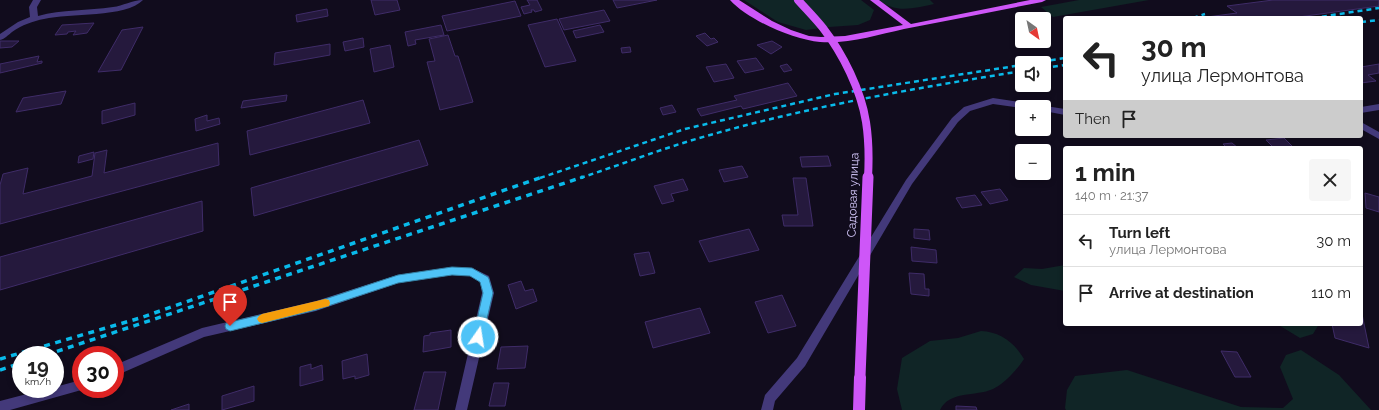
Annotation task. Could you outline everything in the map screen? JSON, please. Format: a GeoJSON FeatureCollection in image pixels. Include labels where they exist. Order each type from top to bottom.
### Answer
{"type":"FeatureCollection","features":[{"type":"Feature","properties":{"kind":"main road"},"geometry":{"type":"LineString","coordinates":[[734,0],[761,18],[784,30],[810,38],[824,39],[844,38],[1042,0]]}},
{"type":"Feature","properties":{"kind":"main road","name":"Садовая улица"},"geometry":{"type":"LineString","coordinates":[[798,0],[823,28],[840,54],[857,90],[866,122],[869,159],[859,410]]}},
{"type":"Feature","properties":{"kind":"main road"},"geometry":{"type":"LineString","coordinates":[[874,0],[909,26]]}},
{"type":"Feature","properties":{"kind":"street"},"geometry":{"type":"LineString","coordinates":[[34,18],[33,7],[37,0]]}},
{"type":"Feature","properties":{"kind":"street"},"geometry":{"type":"LineString","coordinates":[[0,38],[10,28],[34,18],[120,8],[139,0]]}},
{"type":"Feature","properties":{"kind":"street"},"geometry":{"type":"LineString","coordinates":[[766,410],[769,400],[801,362],[909,182],[955,120],[967,109],[993,101],[1015,104]]}},
{"type":"Feature","properties":{"kind":"street"},"geometry":{"type":"LineString","coordinates":[[1363,110],[1379,107]]}},
{"type":"Feature","properties":{"kind":"street"},"geometry":{"type":"LineString","coordinates":[[1051,109],[1063,112]]}},
{"type":"Feature","properties":{"kind":"street"},"geometry":{"type":"LineString","coordinates":[[1363,125],[1379,136]]}},
{"type":"Feature","properties":{"kind":"street"},"geometry":{"type":"LineString","coordinates":[[124,367],[202,333],[316,306],[398,279],[452,271],[472,272],[484,279],[488,293],[461,410]]}},
{"type":"Feature","properties":{"kind":"street"},"geometry":{"type":"LineString","coordinates":[[0,407],[72,387]]}},
{"type":"Feature","properties":{"kind":"green space"},"geometry":{"type":"Polygon","coordinates":[[[744,0],[861,0],[874,10],[870,20],[858,25],[806,30],[778,22],[744,0]]]}},
{"type":"Feature","properties":{"kind":"green space"},"geometry":{"type":"Polygon","coordinates":[[[879,0],[930,0],[934,4],[905,9],[892,7],[879,0]]]}},
{"type":"Feature","properties":{"kind":"green space"},"geometry":{"type":"Polygon","coordinates":[[[1079,0],[1149,0],[1053,17],[1051,15],[1051,12],[1047,12],[1041,7],[1079,0]]]}},
{"type":"Feature","properties":{"kind":"green space"},"geometry":{"type":"Polygon","coordinates":[[[1063,265],[1063,291],[1031,285],[1014,277],[1024,268],[1042,269],[1063,265]]]}},
{"type":"Feature","properties":{"kind":"green space"},"geometry":{"type":"Polygon","coordinates":[[[1280,326],[1318,326],[1313,334],[1300,338],[1280,326]]]}},
{"type":"Feature","properties":{"kind":"green space"},"geometry":{"type":"Polygon","coordinates":[[[981,331],[994,333],[1006,339],[1016,348],[1024,359],[1018,368],[1002,384],[993,389],[950,399],[940,410],[902,410],[897,389],[902,358],[930,341],[958,338],[981,331]]]}},
{"type":"Feature","properties":{"kind":"green space"},"geometry":{"type":"Polygon","coordinates":[[[1301,350],[1339,375],[1371,410],[1066,410],[1065,408],[1067,390],[1075,376],[1127,370],[1241,407],[1283,408],[1293,399],[1280,367],[1286,355],[1301,350]]]}},
{"type":"Feature","properties":{"kind":"building"},"geometry":{"type":"Polygon","coordinates":[[[371,0],[397,0],[400,10],[375,15],[371,0]]]}},
{"type":"Feature","properties":{"kind":"building"},"geometry":{"type":"Polygon","coordinates":[[[527,0],[537,0],[542,10],[535,12],[534,10],[531,10],[532,12],[524,14],[521,7],[530,5],[527,0]]]}},
{"type":"Feature","properties":{"kind":"building"},"geometry":{"type":"Polygon","coordinates":[[[613,0],[657,0],[617,8],[613,0]]]}},
{"type":"Feature","properties":{"kind":"building"},"geometry":{"type":"Polygon","coordinates":[[[1273,0],[1379,0],[1379,6],[1306,16],[1214,16],[1237,13],[1227,6],[1273,0]]]}},
{"type":"Feature","properties":{"kind":"building"},"geometry":{"type":"Polygon","coordinates":[[[515,1],[521,16],[447,31],[442,16],[515,1]]]}},
{"type":"Feature","properties":{"kind":"building"},"geometry":{"type":"Polygon","coordinates":[[[327,9],[328,16],[297,22],[296,15],[327,9]]]}},
{"type":"Feature","properties":{"kind":"building"},"geometry":{"type":"Polygon","coordinates":[[[604,10],[610,21],[564,30],[559,19],[604,10]]]}},
{"type":"Feature","properties":{"kind":"building"},"geometry":{"type":"Polygon","coordinates":[[[557,19],[576,61],[545,67],[528,25],[557,19]]]}},
{"type":"Feature","properties":{"kind":"building"},"geometry":{"type":"Polygon","coordinates":[[[94,23],[87,33],[73,35],[76,31],[68,32],[67,34],[55,35],[62,25],[94,23]]]}},
{"type":"Feature","properties":{"kind":"building"},"geometry":{"type":"Polygon","coordinates":[[[441,25],[444,35],[415,40],[416,44],[408,46],[405,32],[441,25]]]}},
{"type":"Feature","properties":{"kind":"building"},"geometry":{"type":"Polygon","coordinates":[[[600,25],[604,32],[576,38],[573,31],[600,25]]]}},
{"type":"Feature","properties":{"kind":"building"},"geometry":{"type":"Polygon","coordinates":[[[143,27],[121,70],[98,72],[122,30],[143,27]]]}},
{"type":"Feature","properties":{"kind":"building"},"geometry":{"type":"Polygon","coordinates":[[[705,33],[711,39],[714,38],[718,42],[707,46],[696,36],[705,33]]]}},
{"type":"Feature","properties":{"kind":"building"},"geometry":{"type":"Polygon","coordinates":[[[448,35],[455,56],[458,56],[473,102],[440,110],[427,62],[435,61],[429,39],[448,35]]]}},
{"type":"Feature","properties":{"kind":"building"},"geometry":{"type":"Polygon","coordinates":[[[363,38],[364,47],[345,51],[343,42],[363,38]]]}},
{"type":"Feature","properties":{"kind":"building"},"geometry":{"type":"Polygon","coordinates":[[[0,41],[19,41],[12,47],[0,48],[0,41]]]}},
{"type":"Feature","properties":{"kind":"building"},"geometry":{"type":"Polygon","coordinates":[[[772,41],[782,47],[771,54],[757,45],[772,41]]]}},
{"type":"Feature","properties":{"kind":"building"},"geometry":{"type":"Polygon","coordinates":[[[330,44],[330,55],[274,65],[275,53],[330,44]]]}},
{"type":"Feature","properties":{"kind":"building"},"geometry":{"type":"Polygon","coordinates":[[[390,45],[394,67],[374,72],[370,49],[390,45]]]}},
{"type":"Feature","properties":{"kind":"building"},"geometry":{"type":"Polygon","coordinates":[[[630,47],[631,52],[622,53],[621,48],[630,47]]]}},
{"type":"Feature","properties":{"kind":"building"},"geometry":{"type":"Polygon","coordinates":[[[39,56],[37,62],[42,61],[42,63],[0,73],[0,64],[39,56]]]}},
{"type":"Feature","properties":{"kind":"building"},"geometry":{"type":"Polygon","coordinates":[[[756,58],[764,69],[745,73],[737,61],[756,58]]]}},
{"type":"Feature","properties":{"kind":"building"},"geometry":{"type":"Polygon","coordinates":[[[726,64],[734,78],[714,82],[706,67],[726,64]]]}},
{"type":"Feature","properties":{"kind":"building"},"geometry":{"type":"Polygon","coordinates":[[[787,64],[792,70],[784,72],[780,66],[787,64]]]}},
{"type":"Feature","properties":{"kind":"building"},"geometry":{"type":"Polygon","coordinates":[[[1379,64],[1379,73],[1368,75],[1376,81],[1363,83],[1363,67],[1379,64]]]}},
{"type":"Feature","properties":{"kind":"building"},"geometry":{"type":"Polygon","coordinates":[[[788,83],[797,96],[743,109],[741,106],[701,116],[697,109],[737,100],[734,96],[788,83]]]}},
{"type":"Feature","properties":{"kind":"building"},"geometry":{"type":"Polygon","coordinates":[[[66,91],[61,104],[16,112],[23,98],[66,91]]]}},
{"type":"Feature","properties":{"kind":"building"},"geometry":{"type":"Polygon","coordinates":[[[287,95],[286,101],[241,108],[243,101],[287,95]]]}},
{"type":"Feature","properties":{"kind":"building"},"geometry":{"type":"Polygon","coordinates":[[[363,100],[370,123],[250,155],[247,131],[363,100]]]}},
{"type":"Feature","properties":{"kind":"building"},"geometry":{"type":"Polygon","coordinates":[[[135,103],[135,115],[102,124],[102,111],[135,103]]]}},
{"type":"Feature","properties":{"kind":"building"},"geometry":{"type":"Polygon","coordinates":[[[672,105],[676,112],[663,115],[660,108],[672,105]]]}},
{"type":"Feature","properties":{"kind":"building"},"geometry":{"type":"Polygon","coordinates":[[[207,115],[207,121],[219,118],[220,124],[196,131],[195,119],[207,115]]]}},
{"type":"Feature","properties":{"kind":"building"},"geometry":{"type":"Polygon","coordinates":[[[1284,138],[1292,146],[1272,146],[1266,140],[1284,138]]]}},
{"type":"Feature","properties":{"kind":"building"},"geometry":{"type":"Polygon","coordinates":[[[419,140],[428,165],[254,216],[251,188],[419,140]]]}},
{"type":"Feature","properties":{"kind":"building"},"geometry":{"type":"Polygon","coordinates":[[[218,143],[219,165],[0,224],[0,185],[3,174],[28,168],[23,194],[92,176],[95,153],[107,150],[104,173],[218,143]]]}},
{"type":"Feature","properties":{"kind":"building"},"geometry":{"type":"Polygon","coordinates":[[[1232,143],[1236,146],[1225,146],[1223,144],[1232,143]]]}},
{"type":"Feature","properties":{"kind":"building"},"geometry":{"type":"Polygon","coordinates":[[[94,152],[93,159],[78,163],[79,156],[94,152]]]}},
{"type":"Feature","properties":{"kind":"building"},"geometry":{"type":"Polygon","coordinates":[[[828,156],[831,166],[802,167],[800,157],[828,156]]]}},
{"type":"Feature","properties":{"kind":"building"},"geometry":{"type":"Polygon","coordinates":[[[742,166],[748,177],[724,182],[719,170],[742,166]]]}},
{"type":"Feature","properties":{"kind":"building"},"geometry":{"type":"Polygon","coordinates":[[[793,178],[806,178],[813,226],[784,226],[782,215],[798,215],[793,178]]]}},
{"type":"Feature","properties":{"kind":"building"},"geometry":{"type":"Polygon","coordinates":[[[683,179],[688,190],[671,194],[674,201],[662,204],[654,186],[683,179]]]}},
{"type":"Feature","properties":{"kind":"building"},"geometry":{"type":"Polygon","coordinates":[[[1000,189],[1008,200],[990,204],[981,192],[1000,189]]]}},
{"type":"Feature","properties":{"kind":"building"},"geometry":{"type":"Polygon","coordinates":[[[1365,193],[1379,197],[1379,212],[1366,208],[1365,193]]]}},
{"type":"Feature","properties":{"kind":"building"},"geometry":{"type":"Polygon","coordinates":[[[975,195],[982,205],[962,208],[956,198],[975,195]]]}},
{"type":"Feature","properties":{"kind":"building"},"geometry":{"type":"Polygon","coordinates":[[[202,201],[203,231],[0,290],[0,257],[202,201]]]}},
{"type":"Feature","properties":{"kind":"building"},"geometry":{"type":"Polygon","coordinates":[[[749,229],[759,250],[709,262],[699,241],[749,229]]]}},
{"type":"Feature","properties":{"kind":"building"},"geometry":{"type":"Polygon","coordinates":[[[914,229],[929,230],[930,240],[914,238],[914,229]]]}},
{"type":"Feature","properties":{"kind":"building"},"geometry":{"type":"Polygon","coordinates":[[[911,247],[936,250],[937,263],[912,261],[911,247]]]}},
{"type":"Feature","properties":{"kind":"building"},"geometry":{"type":"Polygon","coordinates":[[[649,252],[655,273],[640,276],[634,254],[649,252]]]}},
{"type":"Feature","properties":{"kind":"building"},"geometry":{"type":"Polygon","coordinates":[[[909,273],[924,274],[925,289],[929,289],[929,296],[911,294],[909,273]]]}},
{"type":"Feature","properties":{"kind":"building"},"geometry":{"type":"Polygon","coordinates":[[[521,281],[525,291],[533,289],[537,301],[516,309],[508,285],[521,281]]]}},
{"type":"Feature","properties":{"kind":"building"},"geometry":{"type":"Polygon","coordinates":[[[782,295],[796,326],[768,333],[755,302],[782,295]]]}},
{"type":"Feature","properties":{"kind":"building"},"geometry":{"type":"Polygon","coordinates":[[[700,308],[710,333],[653,348],[645,322],[700,308]]]}},
{"type":"Feature","properties":{"kind":"building"},"geometry":{"type":"Polygon","coordinates":[[[1363,319],[1369,348],[1335,338],[1332,326],[1363,326],[1363,319]]]}},
{"type":"Feature","properties":{"kind":"building"},"geometry":{"type":"Polygon","coordinates":[[[451,330],[451,347],[423,352],[424,336],[430,335],[430,333],[451,330]]]}},
{"type":"Feature","properties":{"kind":"building"},"geometry":{"type":"Polygon","coordinates":[[[528,346],[525,368],[497,369],[501,347],[528,346]]]}},
{"type":"Feature","properties":{"kind":"building"},"geometry":{"type":"Polygon","coordinates":[[[1221,351],[1237,352],[1251,377],[1235,377],[1221,351]]]}},
{"type":"Feature","properties":{"kind":"building"},"geometry":{"type":"Polygon","coordinates":[[[367,354],[369,375],[355,379],[355,376],[343,379],[342,361],[367,354]]]}},
{"type":"Feature","properties":{"kind":"building"},"geometry":{"type":"Polygon","coordinates":[[[311,364],[311,369],[322,365],[323,380],[300,386],[300,367],[311,364]]]}},
{"type":"Feature","properties":{"kind":"building"},"geometry":{"type":"Polygon","coordinates":[[[424,372],[446,372],[438,410],[414,410],[424,372]]]}},
{"type":"Feature","properties":{"kind":"building"},"geometry":{"type":"Polygon","coordinates":[[[494,383],[509,383],[505,406],[489,406],[494,383]]]}},
{"type":"Feature","properties":{"kind":"building"},"geometry":{"type":"Polygon","coordinates":[[[254,386],[254,401],[222,410],[222,396],[254,386]]]}},
{"type":"Feature","properties":{"kind":"building"},"geometry":{"type":"Polygon","coordinates":[[[189,404],[189,410],[171,410],[189,404]]]}},
{"type":"Feature","properties":{"kind":"building"},"geometry":{"type":"Polygon","coordinates":[[[956,406],[976,407],[977,410],[956,410],[956,406]]]}},
{"type":"Feature","properties":{"kind":"railway"},"geometry":{"type":"LineString","coordinates":[[1326,16],[1379,8]]}},
{"type":"Feature","properties":{"kind":"railway"},"geometry":{"type":"LineString","coordinates":[[1199,16],[1205,14]]}},
{"type":"Feature","properties":{"kind":"railway"},"geometry":{"type":"LineString","coordinates":[[1363,22],[1379,20]]}},
{"type":"Feature","properties":{"kind":"railway"},"geometry":{"type":"LineString","coordinates":[[1051,60],[1063,58]]}},
{"type":"Feature","properties":{"kind":"railway"},"geometry":{"type":"LineString","coordinates":[[1051,67],[1063,65]]}},
{"type":"Feature","properties":{"kind":"railway"},"geometry":{"type":"LineString","coordinates":[[540,178],[685,129],[835,94],[1015,66]]}},
{"type":"Feature","properties":{"kind":"railway"},"geometry":{"type":"LineString","coordinates":[[580,178],[661,150],[787,115],[904,91],[1015,72]]}},
{"type":"Feature","properties":{"kind":"railway"},"geometry":{"type":"LineString","coordinates":[[0,359],[140,318],[542,177]]}},
{"type":"Feature","properties":{"kind":"railway"},"geometry":{"type":"LineString","coordinates":[[64,349],[580,178]]}},
{"type":"Feature","properties":{"kind":"railway"},"geometry":{"type":"LineString","coordinates":[[0,370],[12,366]]}},
{"type":"Feature","properties":{"kind":"slow traffic"},"geometry":{"type":"LineString","coordinates":[[262,319],[325,303]]}},
{"type":"Feature","properties":{"kind":"route"},"geometry":{"type":"LineString","coordinates":[[230,326],[316,306],[398,279],[452,271],[472,272],[484,279],[488,293],[478,337]]}}]}
